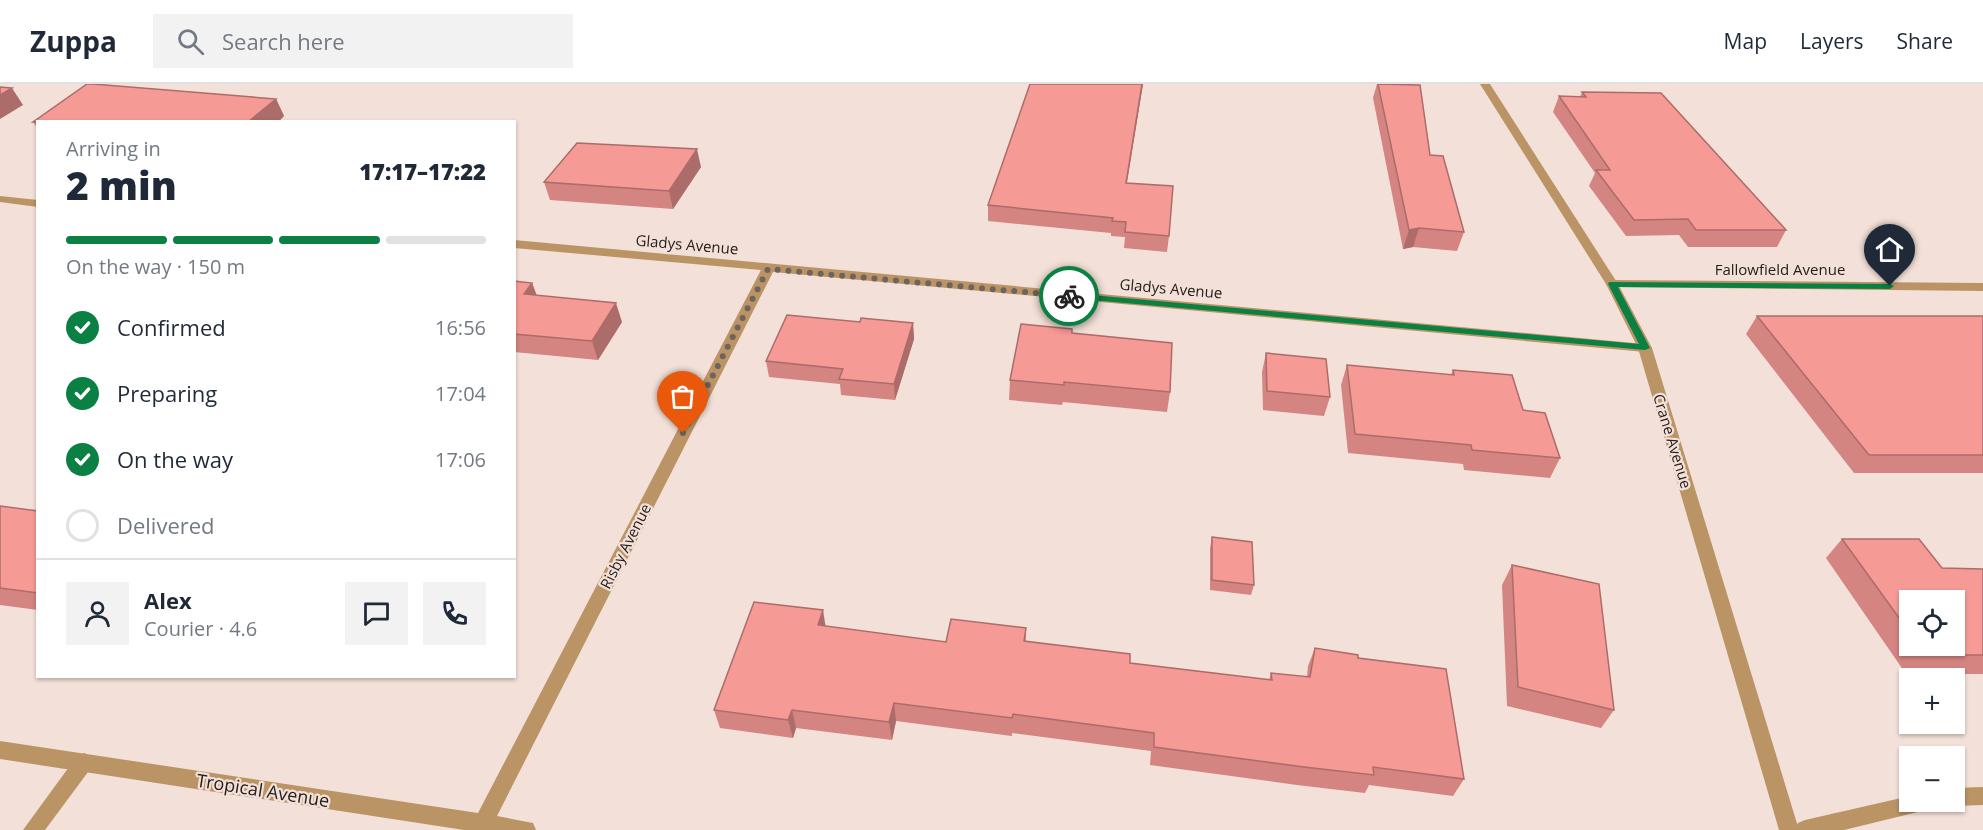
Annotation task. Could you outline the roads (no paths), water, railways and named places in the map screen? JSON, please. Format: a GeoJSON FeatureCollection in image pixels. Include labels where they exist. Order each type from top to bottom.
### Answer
{"type":"FeatureCollection","features":[{"type":"Feature","properties":{"kind":"street","name":"Crane Avenue"},"geometry":{"type":"LineString","coordinates":[[1485,84],[1612,284],[1645,348],[1789,830]]}},
{"type":"Feature","properties":{"kind":"street"},"geometry":{"type":"LineString","coordinates":[[0,199],[36,204]]}},
{"type":"Feature","properties":{"kind":"street","name":"Gladys Avenue"},"geometry":{"type":"LineString","coordinates":[[516,244],[1645,348]]}},
{"type":"Feature","properties":{"kind":"street","name":"Risby Avenue"},"geometry":{"type":"LineString","coordinates":[[483,824],[768,269]]}},
{"type":"Feature","properties":{"kind":"street","name":"Fallowfield Avenue"},"geometry":{"type":"LineString","coordinates":[[1612,284],[1983,287]]}},
{"type":"Feature","properties":{"kind":"street","name":"Tropical Avenue"},"geometry":{"type":"LineString","coordinates":[[0,750],[526,830]]}},
{"type":"Feature","properties":{"kind":"street"},"geometry":{"type":"LineString","coordinates":[[33,830],[84,762]]}},
{"type":"Feature","properties":{"kind":"street"},"geometry":{"type":"LineString","coordinates":[[1965,797],[1983,796]]}},
{"type":"Feature","properties":{"kind":"street"},"geometry":{"type":"LineString","coordinates":[[1805,830],[1899,807]]}}]}
